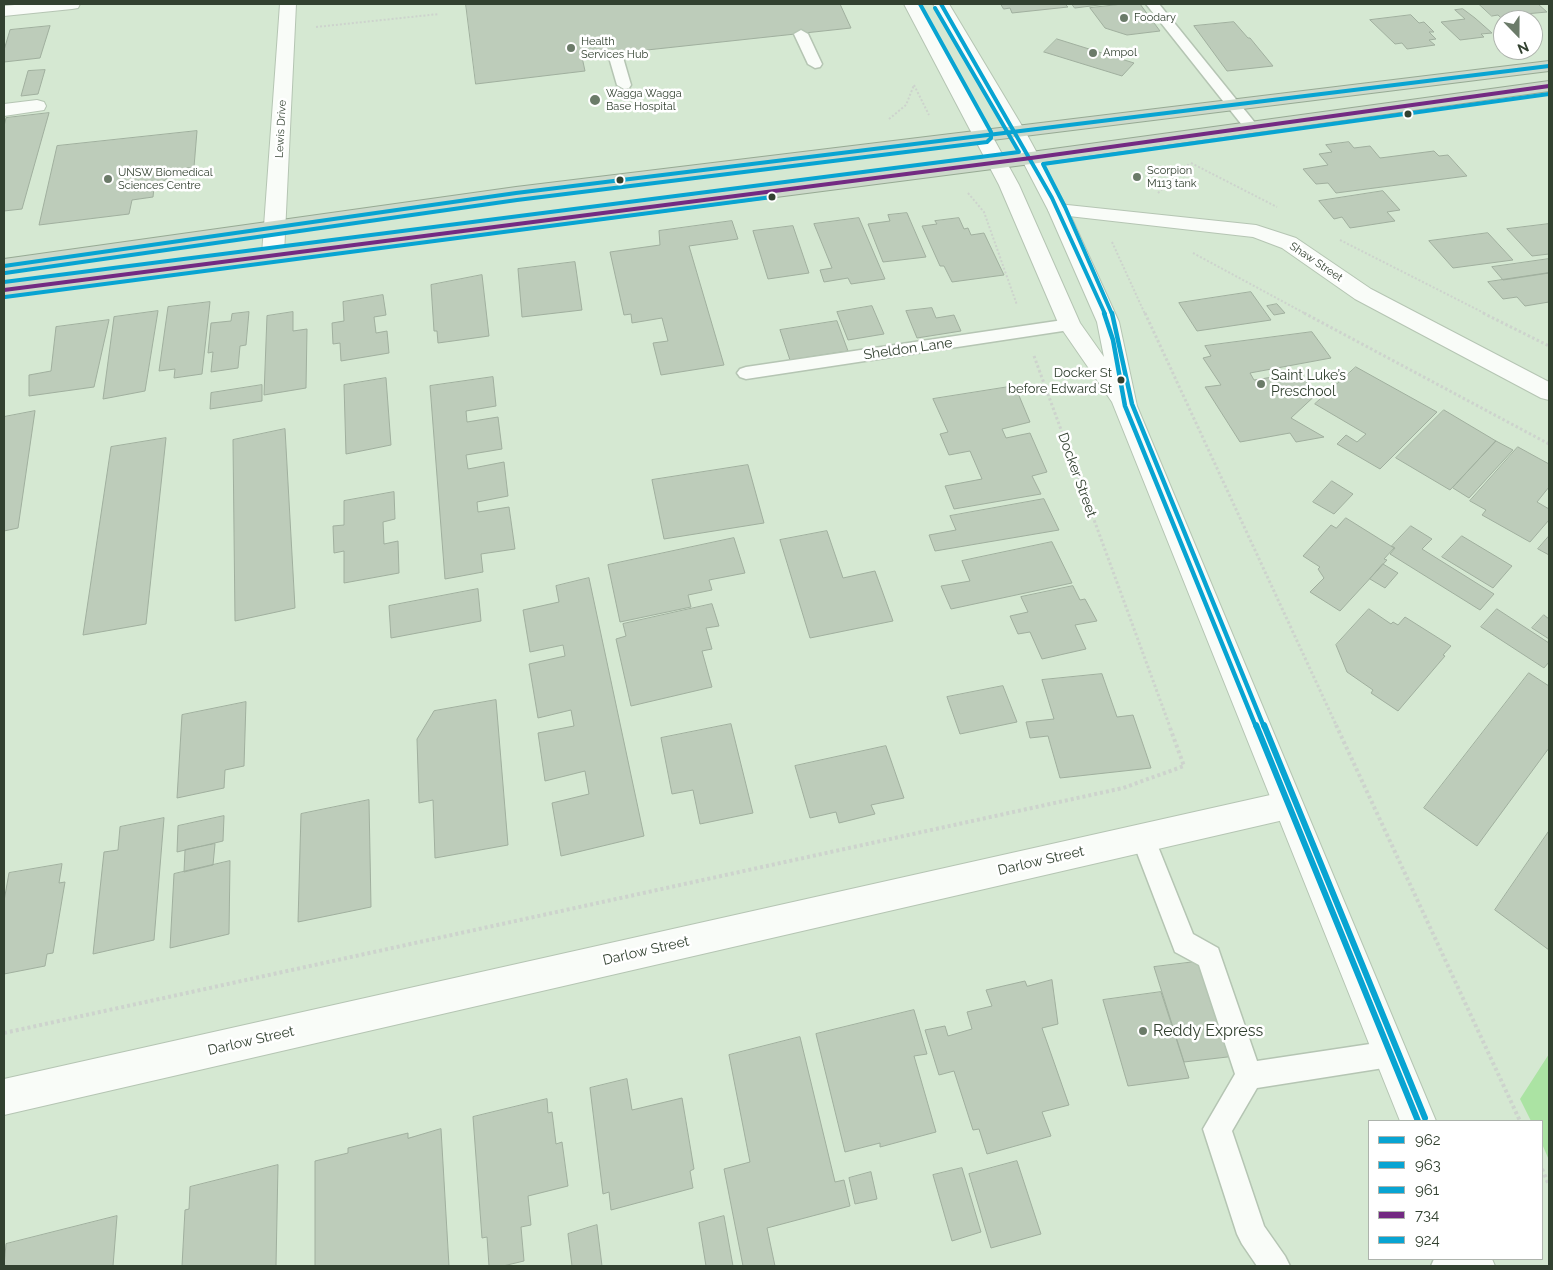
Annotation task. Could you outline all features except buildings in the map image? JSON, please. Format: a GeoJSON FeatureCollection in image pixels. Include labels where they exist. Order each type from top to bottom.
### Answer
{"type":"FeatureCollection","features":[{"type":"Feature","properties":{"kind":"highway"},"geometry":{"type":"LineString","coordinates":[[4,266],[516,193],[1549,66]]}},
{"type":"Feature","properties":{"kind":"highway"},"geometry":{"type":"LineString","coordinates":[[4,290],[1031,158],[1549,86]]}},
{"type":"Feature","properties":{"kind":"main road"},"geometry":{"type":"LineString","coordinates":[[4,10],[72,4]]}},
{"type":"Feature","properties":{"kind":"main road","name":"Lewis Drive"},"geometry":{"type":"LineString","coordinates":[[273,254],[288,4]]}},
{"type":"Feature","properties":{"kind":"main road"},"geometry":{"type":"LineString","coordinates":[[912,4],[984,134],[1070,325],[1125,406]]}},
{"type":"Feature","properties":{"kind":"main road"},"geometry":{"type":"LineString","coordinates":[[941,4],[1031,158],[1058,210],[1108,322],[1125,406],[1418,1120]]}},
{"type":"Feature","properties":{"kind":"main road"},"geometry":{"type":"LineString","coordinates":[[4,110],[37,106]]}},
{"type":"Feature","properties":{"kind":"main road","name":"Shaw Street"},"geometry":{"type":"LineString","coordinates":[[1058,210],[1256,231],[1289,242],[1363,294],[1549,392]]}},
{"type":"Feature","properties":{"kind":"main road","name":"Darlow Street"},"geometry":{"type":"LineString","coordinates":[[4,1097],[1288,805]]}},
{"type":"Feature","properties":{"kind":"lane"},"geometry":{"type":"LineString","coordinates":[[1152,4],[1251,127]]}},
{"type":"Feature","properties":{"kind":"lane"},"geometry":{"type":"LineString","coordinates":[[801,34],[815,64]]}},
{"type":"Feature","properties":{"kind":"lane"},"geometry":{"type":"LineString","coordinates":[[615,54],[624,85]]}},
{"type":"Feature","properties":{"kind":"lane","name":"Sheldon Lane"},"geometry":{"type":"LineString","coordinates":[[746,373],[1070,325]]}},
{"type":"Feature","properties":{"kind":"lane"},"geometry":{"type":"LineString","coordinates":[[1144,837],[1184,943],[1209,957],[1249,1076],[1217,1130],[1252,1234],[1275,1266]]}},
{"type":"Feature","properties":{"kind":"lane"},"geometry":{"type":"LineString","coordinates":[[1249,1076],[1390,1054]]}},
{"type":"Feature","properties":{"kind":"path"},"geometry":{"type":"LineString","coordinates":[[312,28],[439,14]]}},
{"type":"Feature","properties":{"kind":"path"},"geometry":{"type":"LineString","coordinates":[[883,123],[901,112],[910,99],[914,85],[930,116]]}},
{"type":"Feature","properties":{"kind":"path"},"geometry":{"type":"LineString","coordinates":[[1187,159],[1190,163],[1285,212]]}},
{"type":"Feature","properties":{"kind":"path"},"geometry":{"type":"LineString","coordinates":[[1132,218],[1190,163]]}},
{"type":"Feature","properties":{"kind":"path","name":"Docker Street"},"geometry":{"type":"LineString","coordinates":[[4,1034],[1123,788],[1184,766],[984,212],[964,188]]}},
{"type":"Feature","properties":{"kind":"path"},"geometry":{"type":"LineString","coordinates":[[1109,216],[1109,235],[1520,1120]]}},
{"type":"Feature","properties":{"kind":"path"},"geometry":{"type":"LineString","coordinates":[[1338,238],[1549,346]]}},
{"type":"Feature","properties":{"kind":"path"},"geometry":{"type":"LineString","coordinates":[[1186,249],[1549,444]]}},
{"type":"Feature","properties":{"kind":"path"},"geometry":{"type":"LineString","coordinates":[[1543,1171],[1549,1186]]}},
{"type":"Feature","properties":{"kind":"green space"},"geometry":{"type":"Polygon","coordinates":[[[1549,1054],[1549,1160],[1543,1146],[1543,1120],[1530,1120],[1520,1099],[1549,1054]]]}},
{"type":"Feature","properties":{"kind":"transit line","name":"963"},"geometry":{"type":"LineString","coordinates":[[5,273],[517,200],[987,142],[991,138],[991,132],[920,4]]}},
{"type":"Feature","properties":{"kind":"transit line","name":"962"},"geometry":{"type":"LineString","coordinates":[[941,4],[1031,159],[1072,238],[1090,279],[1113,340],[1125,406],[1418,1120]]}},
{"type":"Feature","properties":{"kind":"transit line","name":"961"},"geometry":{"type":"LineString","coordinates":[[4,282],[1019,152],[935,8]]}},
{"type":"Feature","properties":{"kind":"transit line","name":"962"},"geometry":{"type":"LineString","coordinates":[[4,266],[516,193],[1549,66]]}},
{"type":"Feature","properties":{"kind":"transit line","name":"734"},"geometry":{"type":"LineString","coordinates":[[4,290],[1031,158],[1549,86]]}},
{"type":"Feature","properties":{"kind":"transit line","name":"963"},"geometry":{"type":"LineString","coordinates":[[1425,1118],[1132,404],[1115,320],[1065,207],[1043,164],[1549,94]]}},
{"type":"Feature","properties":{"kind":"transit line","name":"924"},"geometry":{"type":"LineString","coordinates":[[5,297],[772,197]]}},
{"type":"Feature","properties":{"kind":"place","name":"Foodary"},"geometry":{"type":"Point","coordinates":[1124,18]}},
{"type":"Feature","properties":{"kind":"place","name":"Health Services Hub"},"geometry":{"type":"Point","coordinates":[571,48]}},
{"type":"Feature","properties":{"kind":"place","name":"Ampol"},"geometry":{"type":"Point","coordinates":[1093,53]}},
{"type":"Feature","properties":{"kind":"place","name":"Wagga Wagga Base Hospital"},"geometry":{"type":"Point","coordinates":[595,100]}},
{"type":"Feature","properties":{"kind":"place","name":"Scorpion M113 tank"},"geometry":{"type":"Point","coordinates":[1137,177]}},
{"type":"Feature","properties":{"kind":"place","name":"UNSW Biomedical Sciences Centre"},"geometry":{"type":"Point","coordinates":[108,179]}},
{"type":"Feature","properties":{"kind":"place","name":"Docker St before Edward St"},"geometry":{"type":"Point","coordinates":[1121,380]}},
{"type":"Feature","properties":{"kind":"place","name":"Saint Luke’s Preschool"},"geometry":{"type":"Point","coordinates":[1261,384]}},
{"type":"Feature","properties":{"kind":"place","name":"Reddy Express"},"geometry":{"type":"Point","coordinates":[1143,1031]}}]}
